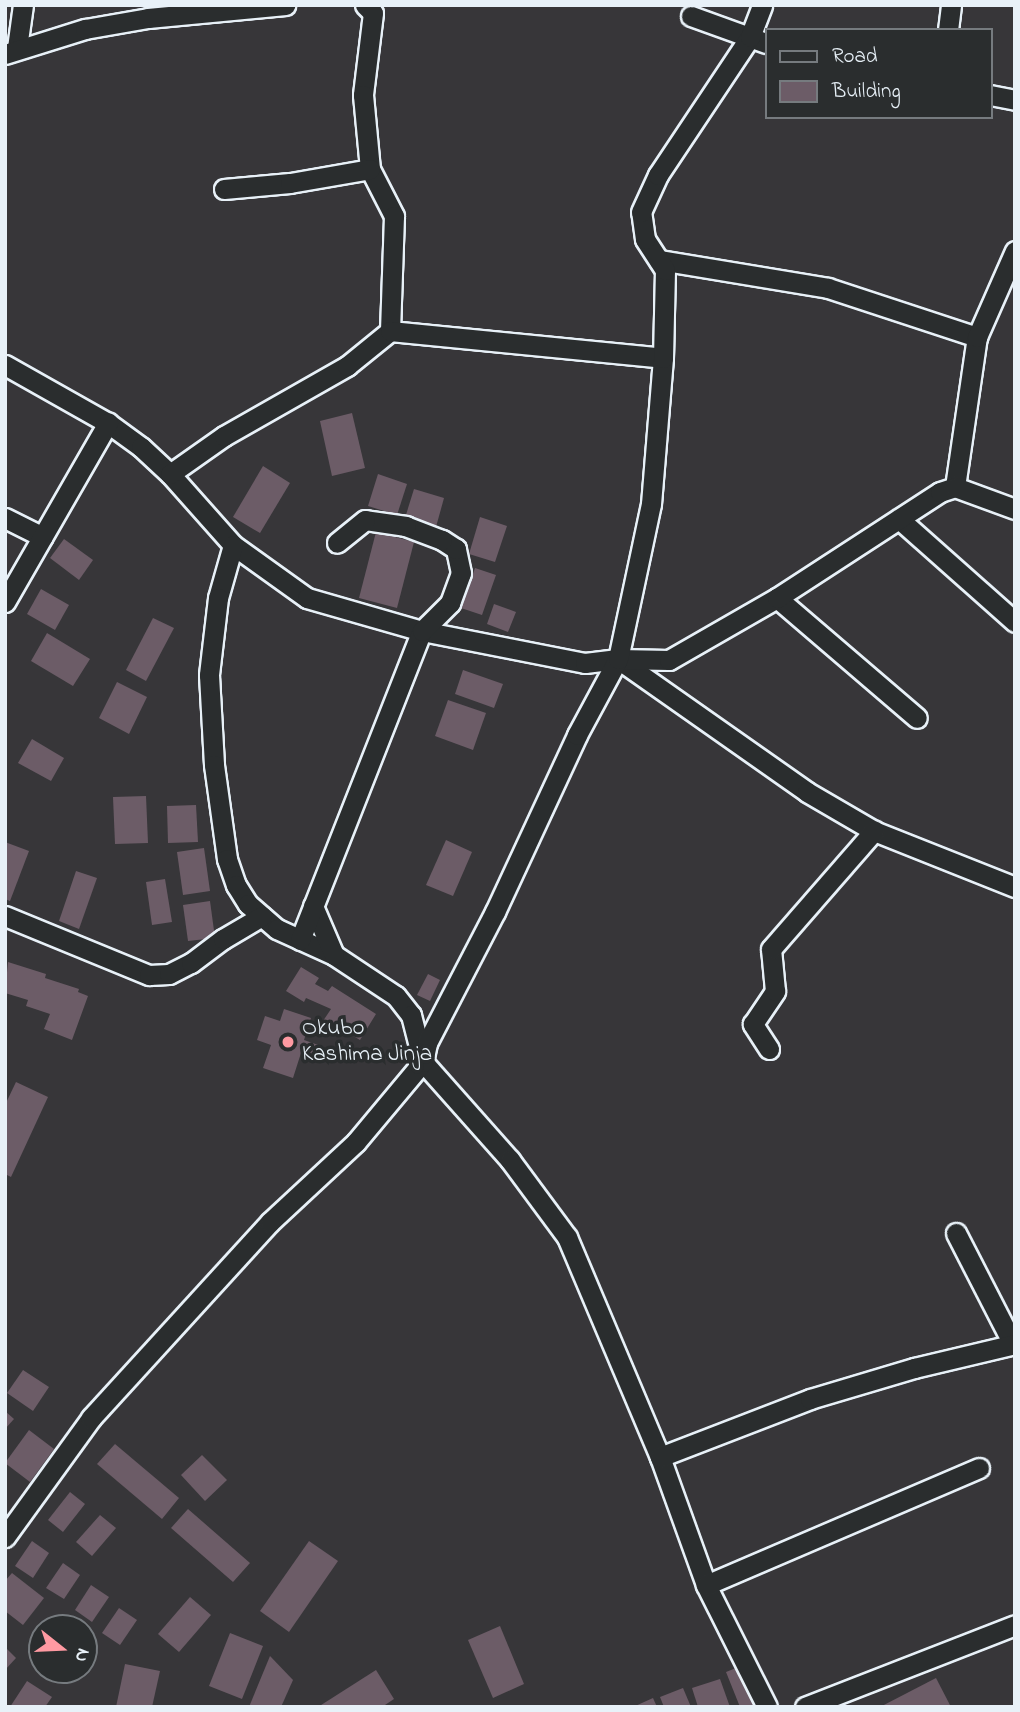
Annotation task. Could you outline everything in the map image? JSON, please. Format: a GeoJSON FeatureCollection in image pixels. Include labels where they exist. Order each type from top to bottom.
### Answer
{"type":"FeatureCollection","features":[{"type":"Feature","properties":{"kind":"street"},"geometry":{"type":"LineString","coordinates":[[11,51],[23,5]]}},
{"type":"Feature","properties":{"kind":"street"},"geometry":{"type":"LineString","coordinates":[[11,51],[85,29],[148,18],[285,5]]}},
{"type":"Feature","properties":{"kind":"street"},"geometry":{"type":"LineString","coordinates":[[365,5],[373,13],[363,95],[370,169],[394,216],[390,331]]}},
{"type":"Feature","properties":{"kind":"street"},"geometry":{"type":"LineString","coordinates":[[5,1538],[91,1418],[270,1222],[356,1142],[423,1062],[427,1043],[495,912],[577,735],[618,659],[651,504],[663,358],[666,270],[645,239],[641,212],[658,175],[758,40],[762,5]]}},
{"type":"Feature","properties":{"kind":"street"},"geometry":{"type":"LineString","coordinates":[[948,28],[951,5]]}},
{"type":"Feature","properties":{"kind":"street"},"geometry":{"type":"LineString","coordinates":[[691,16],[758,40]]}},
{"type":"Feature","properties":{"kind":"street"},"geometry":{"type":"LineString","coordinates":[[992,95],[1015,100]]}},
{"type":"Feature","properties":{"kind":"street"},"geometry":{"type":"LineString","coordinates":[[225,189],[290,183],[370,169]]}},
{"type":"Feature","properties":{"kind":"street"},"geometry":{"type":"LineString","coordinates":[[955,487],[977,337],[1015,251]]}},
{"type":"Feature","properties":{"kind":"street"},"geometry":{"type":"LineString","coordinates":[[659,260],[828,288],[977,337]]}},
{"type":"Feature","properties":{"kind":"street"},"geometry":{"type":"LineString","coordinates":[[170,474],[224,436],[347,366],[390,331],[663,358]]}},
{"type":"Feature","properties":{"kind":"street"},"geometry":{"type":"LineString","coordinates":[[5,365],[108,423],[170,474],[233,545],[307,598],[422,631],[585,663],[618,659],[670,660],[777,598],[940,492],[955,487],[1015,509]]}},
{"type":"Feature","properties":{"kind":"street"},"geometry":{"type":"LineString","coordinates":[[5,602],[108,423]]}},
{"type":"Feature","properties":{"kind":"street"},"geometry":{"type":"LineString","coordinates":[[5,518],[43,537]]}},
{"type":"Feature","properties":{"kind":"street"},"geometry":{"type":"LineString","coordinates":[[899,519],[1015,622]]}},
{"type":"Feature","properties":{"kind":"street"},"geometry":{"type":"LineString","coordinates":[[300,940],[422,631],[450,603],[461,573],[456,549],[442,540],[406,526],[365,520],[337,542]]}},
{"type":"Feature","properties":{"kind":"street"},"geometry":{"type":"LineString","coordinates":[[233,545],[218,598],[209,675],[214,765],[227,859],[236,885],[248,904],[277,929],[334,955],[396,996],[411,1015],[423,1062],[510,1160],[566,1237],[660,1457],[706,1585],[767,1707]]}},
{"type":"Feature","properties":{"kind":"street"},"geometry":{"type":"LineString","coordinates":[[777,598],[917,718]]}},
{"type":"Feature","properties":{"kind":"street"},"geometry":{"type":"LineString","coordinates":[[618,659],[807,792],[874,831],[1015,887]]}},
{"type":"Feature","properties":{"kind":"street"},"geometry":{"type":"LineString","coordinates":[[769,1049],[753,1024],[775,991],[771,949],[874,831]]}},
{"type":"Feature","properties":{"kind":"street"},"geometry":{"type":"LineString","coordinates":[[313,906],[334,955]]}},
{"type":"Feature","properties":{"kind":"street"},"geometry":{"type":"LineString","coordinates":[[5,916],[149,975],[169,974],[191,964],[223,939],[262,916]]}},
{"type":"Feature","properties":{"kind":"street"},"geometry":{"type":"LineString","coordinates":[[660,1457],[810,1399],[914,1367],[1014,1344],[956,1233]]}},
{"type":"Feature","properties":{"kind":"street"},"geometry":{"type":"LineString","coordinates":[[706,1585],[979,1468]]}},
{"type":"Feature","properties":{"kind":"street"},"geometry":{"type":"LineString","coordinates":[[805,1707],[1015,1625]]}},
{"type":"Feature","properties":{"kind":"building"},"geometry":{"type":"Polygon","coordinates":[[[352,413],[365,468],[332,476],[320,421],[352,413]]]}},
{"type":"Feature","properties":{"kind":"building"},"geometry":{"type":"Polygon","coordinates":[[[263,466],[290,483],[260,533],[233,517],[263,466]]]}},
{"type":"Feature","properties":{"kind":"building"},"geometry":{"type":"Polygon","coordinates":[[[378,474],[407,484],[397,515],[368,506],[378,474]]]}},
{"type":"Feature","properties":{"kind":"building"},"geometry":{"type":"Polygon","coordinates":[[[414,489],[444,498],[436,527],[405,518],[414,489]]]}},
{"type":"Feature","properties":{"kind":"building"},"geometry":{"type":"Polygon","coordinates":[[[480,517],[507,526],[495,562],[469,554],[480,517]]]}},
{"type":"Feature","properties":{"kind":"building"},"geometry":{"type":"Polygon","coordinates":[[[376,532],[414,542],[397,608],[359,598],[376,532]]]}},
{"type":"Feature","properties":{"kind":"building"},"geometry":{"type":"Polygon","coordinates":[[[64,539],[93,560],[79,580],[50,558],[64,539]]]}},
{"type":"Feature","properties":{"kind":"building"},"geometry":{"type":"Polygon","coordinates":[[[475,568],[496,575],[482,615],[461,608],[475,568]]]}},
{"type":"Feature","properties":{"kind":"building"},"geometry":{"type":"Polygon","coordinates":[[[41,589],[69,605],[55,630],[27,614],[41,589]]]}},
{"type":"Feature","properties":{"kind":"building"},"geometry":{"type":"Polygon","coordinates":[[[494,604],[516,612],[508,632],[487,624],[494,604]]]}},
{"type":"Feature","properties":{"kind":"building"},"geometry":{"type":"Polygon","coordinates":[[[153,618],[174,628],[146,681],[126,670],[153,618]]]}},
{"type":"Feature","properties":{"kind":"building"},"geometry":{"type":"Polygon","coordinates":[[[47,633],[90,659],[73,686],[31,661],[47,633]]]}},
{"type":"Feature","properties":{"kind":"building"},"geometry":{"type":"Polygon","coordinates":[[[463,670],[503,684],[494,708],[455,694],[463,670]]]}},
{"type":"Feature","properties":{"kind":"building"},"geometry":{"type":"Polygon","coordinates":[[[117,682],[147,697],[129,734],[99,718],[117,682]]]}},
{"type":"Feature","properties":{"kind":"building"},"geometry":{"type":"Polygon","coordinates":[[[448,700],[486,713],[473,750],[435,736],[448,700]]]}},
{"type":"Feature","properties":{"kind":"building"},"geometry":{"type":"Polygon","coordinates":[[[32,739],[64,758],[51,781],[18,763],[32,739]]]}},
{"type":"Feature","properties":{"kind":"building"},"geometry":{"type":"Polygon","coordinates":[[[146,796],[148,843],[115,844],[113,797],[146,796]]]}},
{"type":"Feature","properties":{"kind":"building"},"geometry":{"type":"Polygon","coordinates":[[[196,805],[198,842],[168,843],[167,806],[196,805]]]}},
{"type":"Feature","properties":{"kind":"building"},"geometry":{"type":"Polygon","coordinates":[[[446,840],[472,852],[453,896],[426,885],[446,840]]]}},
{"type":"Feature","properties":{"kind":"building"},"geometry":{"type":"Polygon","coordinates":[[[5,842],[29,851],[10,901],[5,899],[5,842]]]}},
{"type":"Feature","properties":{"kind":"building"},"geometry":{"type":"Polygon","coordinates":[[[204,848],[210,891],[183,895],[177,852],[204,848]]]}},
{"type":"Feature","properties":{"kind":"building"},"geometry":{"type":"Polygon","coordinates":[[[76,871],[97,878],[79,929],[59,921],[76,871]]]}},
{"type":"Feature","properties":{"kind":"building"},"geometry":{"type":"Polygon","coordinates":[[[165,879],[172,922],[152,925],[146,882],[165,879]]]}},
{"type":"Feature","properties":{"kind":"building"},"geometry":{"type":"Polygon","coordinates":[[[210,901],[215,938],[188,941],[183,905],[210,901]]]}},
{"type":"Feature","properties":{"kind":"building"},"geometry":{"type":"Polygon","coordinates":[[[8,962],[46,974],[45,978],[79,989],[78,992],[88,996],[72,1040],[44,1029],[50,1014],[26,1006],[28,1000],[5,993],[8,962]]]}},
{"type":"Feature","properties":{"kind":"building"},"geometry":{"type":"Polygon","coordinates":[[[301,967],[319,978],[315,984],[328,991],[332,986],[376,1014],[360,1040],[335,1025],[332,1031],[321,1024],[331,1009],[306,998],[304,1002],[286,991],[301,967]]]}},
{"type":"Feature","properties":{"kind":"building"},"geometry":{"type":"Polygon","coordinates":[[[428,974],[440,980],[430,1001],[417,995],[428,974]]]}},
{"type":"Feature","properties":{"kind":"building","name":"Okubo Kashima Jinja"},"geometry":{"type":"Polygon","coordinates":[[[284,1009],[311,1018],[304,1040],[324,1047],[320,1060],[301,1053],[293,1078],[263,1068],[271,1045],[257,1040],[265,1016],[280,1021],[284,1009]]]}},
{"type":"Feature","properties":{"kind":"building"},"geometry":{"type":"Polygon","coordinates":[[[16,1082],[48,1097],[11,1177],[5,1174],[5,1105],[16,1082]]]}},
{"type":"Feature","properties":{"kind":"building"},"geometry":{"type":"Polygon","coordinates":[[[23,1370],[49,1387],[33,1411],[7,1393],[23,1370]]]}},
{"type":"Feature","properties":{"kind":"building"},"geometry":{"type":"Polygon","coordinates":[[[5,1411],[14,1419],[5,1429],[5,1411]]]}},
{"type":"Feature","properties":{"kind":"building"},"geometry":{"type":"Polygon","coordinates":[[[29,1430],[54,1449],[30,1482],[5,1463],[29,1430]]]}},
{"type":"Feature","properties":{"kind":"building"},"geometry":{"type":"Polygon","coordinates":[[[115,1444],[179,1498],[162,1519],[97,1464],[115,1444]]]}},
{"type":"Feature","properties":{"kind":"building"},"geometry":{"type":"Polygon","coordinates":[[[202,1455],[227,1480],[205,1501],[181,1475],[202,1455]]]}},
{"type":"Feature","properties":{"kind":"building"},"geometry":{"type":"Polygon","coordinates":[[[70,1492],[85,1504],[63,1532],[48,1520],[70,1492]]]}},
{"type":"Feature","properties":{"kind":"building"},"geometry":{"type":"Polygon","coordinates":[[[188,1509],[250,1563],[233,1582],[171,1528],[188,1509]]]}},
{"type":"Feature","properties":{"kind":"building"},"geometry":{"type":"Polygon","coordinates":[[[100,1515],[116,1528],[92,1556],[76,1542],[100,1515]]]}},
{"type":"Feature","properties":{"kind":"building"},"geometry":{"type":"Polygon","coordinates":[[[32,1541],[49,1553],[33,1578],[15,1566],[32,1541]]]}},
{"type":"Feature","properties":{"kind":"building"},"geometry":{"type":"Polygon","coordinates":[[[309,1541],[338,1561],[289,1632],[260,1611],[309,1541]]]}},
{"type":"Feature","properties":{"kind":"building"},"geometry":{"type":"Polygon","coordinates":[[[63,1563],[80,1575],[64,1599],[46,1588],[63,1563]]]}},
{"type":"Feature","properties":{"kind":"building"},"geometry":{"type":"Polygon","coordinates":[[[12,1573],[44,1598],[32,1614],[28,1614],[23,1625],[5,1611],[5,1581],[12,1573]]]}},
{"type":"Feature","properties":{"kind":"building"},"geometry":{"type":"Polygon","coordinates":[[[91,1585],[109,1597],[97,1614],[81,1614],[75,1610],[91,1585]]]}},
{"type":"Feature","properties":{"kind":"building"},"geometry":{"type":"Polygon","coordinates":[[[190,1597],[211,1615],[179,1652],[158,1634],[190,1597]]]}},
{"type":"Feature","properties":{"kind":"building"},"geometry":{"type":"Polygon","coordinates":[[[119,1608],[137,1620],[120,1645],[102,1633],[119,1608]]]}},
{"type":"Feature","properties":{"kind":"building"},"geometry":{"type":"Polygon","coordinates":[[[500,1626],[524,1684],[493,1698],[468,1640],[500,1626]]]}},
{"type":"Feature","properties":{"kind":"building"},"geometry":{"type":"Polygon","coordinates":[[[230,1633],[263,1646],[242,1699],[209,1686],[230,1633]]]}},
{"type":"Feature","properties":{"kind":"building"},"geometry":{"type":"Polygon","coordinates":[[[5,1647],[16,1658],[5,1670],[5,1647]]]}},
{"type":"Feature","properties":{"kind":"building"},"geometry":{"type":"Polygon","coordinates":[[[270,1656],[293,1680],[281,1707],[249,1707],[270,1656]]]}},
{"type":"Feature","properties":{"kind":"building"},"geometry":{"type":"Polygon","coordinates":[[[125,1664],[160,1671],[152,1707],[116,1707],[125,1664]]]}},
{"type":"Feature","properties":{"kind":"building"},"geometry":{"type":"Polygon","coordinates":[[[741,1666],[758,1707],[740,1707],[726,1672],[741,1666]]]}},
{"type":"Feature","properties":{"kind":"building"},"geometry":{"type":"Polygon","coordinates":[[[376,1670],[394,1699],[382,1707],[318,1707],[376,1670]]]}},
{"type":"Feature","properties":{"kind":"building"},"geometry":{"type":"Polygon","coordinates":[[[936,1678],[951,1707],[880,1707],[936,1678]]]}},
{"type":"Feature","properties":{"kind":"building"},"geometry":{"type":"Polygon","coordinates":[[[720,1679],[730,1707],[698,1707],[692,1688],[720,1679]]]}},
{"type":"Feature","properties":{"kind":"building"},"geometry":{"type":"Polygon","coordinates":[[[27,1681],[52,1697],[45,1707],[10,1707],[27,1681]]]}},
{"type":"Feature","properties":{"kind":"building"},"geometry":{"type":"Polygon","coordinates":[[[683,1688],[691,1707],[664,1707],[660,1697],[683,1688]]]}},
{"type":"Feature","properties":{"kind":"building"},"geometry":{"type":"Polygon","coordinates":[[[653,1698],[657,1707],[633,1707],[653,1698]]]}},
{"type":"Feature","properties":{"kind":"place","name":"Okubo Kashima Jinja"},"geometry":{"type":"Point","coordinates":[288,1042]}}]}
